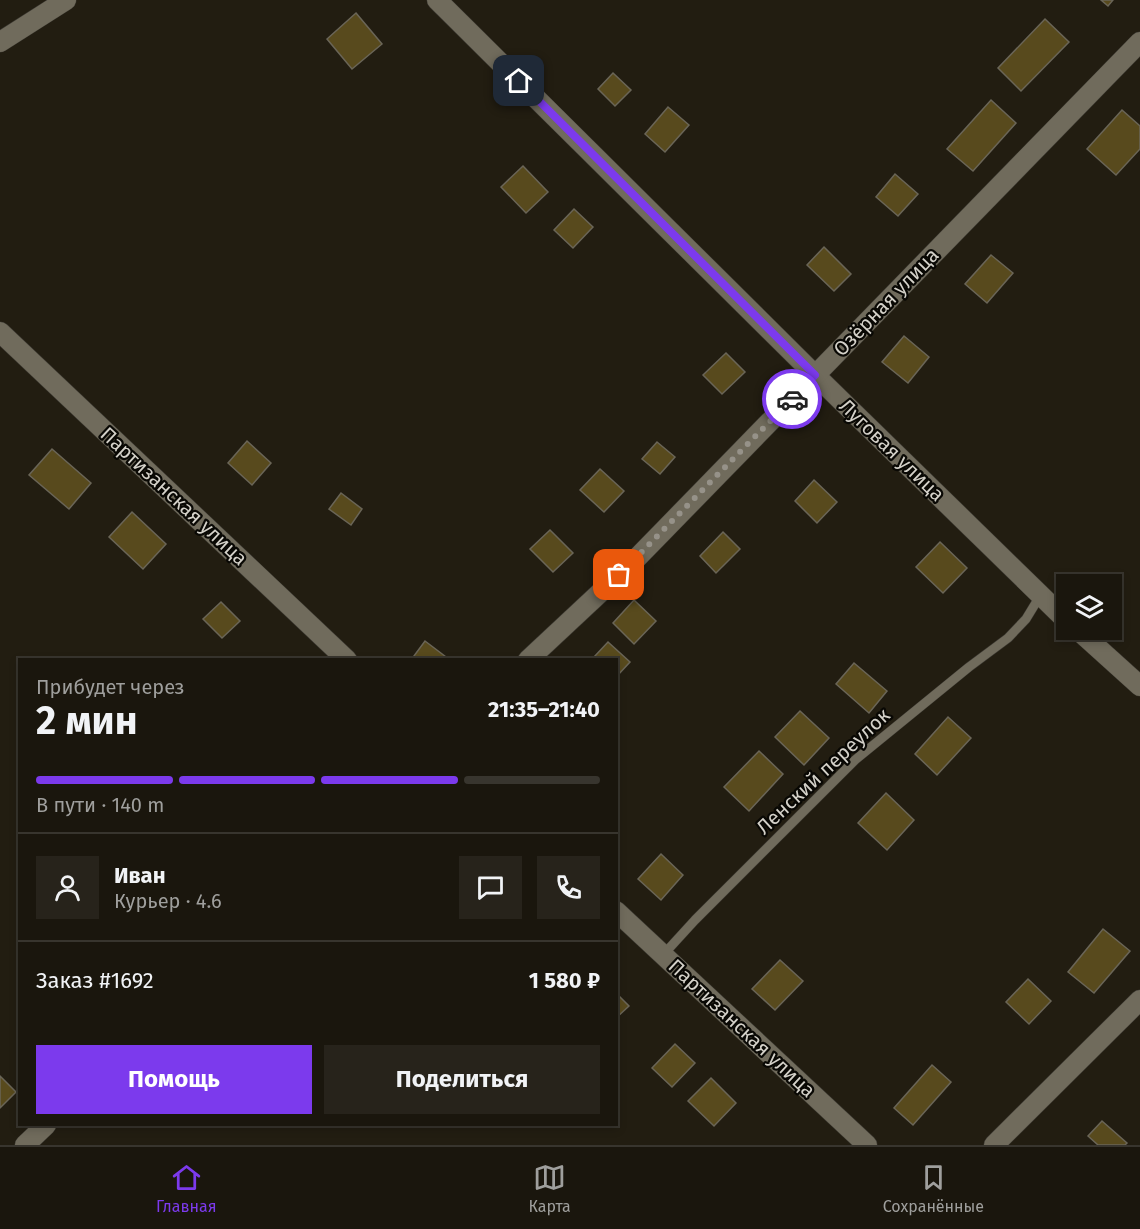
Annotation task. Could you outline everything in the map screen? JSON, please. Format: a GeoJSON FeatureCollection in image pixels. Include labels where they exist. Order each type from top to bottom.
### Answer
{"type":"FeatureCollection","features":[{"type":"Feature","properties":{"kind":"street"},"geometry":{"type":"LineString","coordinates":[[0,42],[66,0]]}},
{"type":"Feature","properties":{"kind":"street","name":"Луговая улица"},"geometry":{"type":"LineString","coordinates":[[437,0],[1056,611]]}},
{"type":"Feature","properties":{"kind":"street","name":"Озёрная улица"},"geometry":{"type":"LineString","coordinates":[[530,658],[634,561],[1140,42]]}},
{"type":"Feature","properties":{"kind":"street","name":"Партизанская улица"},"geometry":{"type":"LineString","coordinates":[[0,332],[345,658]]}},
{"type":"Feature","properties":{"kind":"street"},"geometry":{"type":"LineString","coordinates":[[1089,640],[1140,686]]}},
{"type":"Feature","properties":{"kind":"street","name":"Партизанская улица"},"geometry":{"type":"LineString","coordinates":[[618,913],[867,1145]]}},
{"type":"Feature","properties":{"kind":"street"},"geometry":{"type":"LineString","coordinates":[[994,1145],[1140,1000]]}},
{"type":"Feature","properties":{"kind":"street"},"geometry":{"type":"LineString","coordinates":[[25,1145],[45,1126]]}},
{"type":"Feature","properties":{"kind":"lane","name":"Ленский переулок"},"geometry":{"type":"LineString","coordinates":[[663,954],[694,920],[855,760],[1008,638],[1026,619],[1040,596]]}},
{"type":"Feature","properties":{"kind":"building"},"geometry":{"type":"Polygon","coordinates":[[[1101,0],[1113,0],[1108,6],[1101,0]]]}},
{"type":"Feature","properties":{"kind":"building"},"geometry":{"type":"Polygon","coordinates":[[[356,13],[382,44],[352,69],[327,39],[356,13]]]}},
{"type":"Feature","properties":{"kind":"building"},"geometry":{"type":"Polygon","coordinates":[[[1045,19],[1069,42],[1021,91],[998,68],[1045,19]]]}},
{"type":"Feature","properties":{"kind":"building"},"geometry":{"type":"Polygon","coordinates":[[[613,73],[631,90],[615,106],[598,89],[613,73]]]}},
{"type":"Feature","properties":{"kind":"building"},"geometry":{"type":"Polygon","coordinates":[[[991,100],[1016,123],[973,171],[947,149],[991,100]]]}},
{"type":"Feature","properties":{"kind":"building"},"geometry":{"type":"Polygon","coordinates":[[[668,107],[689,125],[665,152],[645,134],[668,107]]]}},
{"type":"Feature","properties":{"kind":"building"},"geometry":{"type":"Polygon","coordinates":[[[1122,110],[1140,126],[1140,149],[1116,175],[1087,149],[1122,110]]]}},
{"type":"Feature","properties":{"kind":"building"},"geometry":{"type":"Polygon","coordinates":[[[523,166],[548,192],[526,213],[501,187],[523,166]]]}},
{"type":"Feature","properties":{"kind":"building"},"geometry":{"type":"Polygon","coordinates":[[[895,174],[918,194],[898,216],[876,197],[895,174]]]}},
{"type":"Feature","properties":{"kind":"building"},"geometry":{"type":"Polygon","coordinates":[[[574,209],[593,227],[573,248],[554,230],[574,209]]]}},
{"type":"Feature","properties":{"kind":"building"},"geometry":{"type":"Polygon","coordinates":[[[824,247],[851,274],[834,291],[807,265],[824,247]]]}},
{"type":"Feature","properties":{"kind":"building"},"geometry":{"type":"Polygon","coordinates":[[[991,255],[1013,273],[987,303],[965,284],[991,255]]]}},
{"type":"Feature","properties":{"kind":"building"},"geometry":{"type":"Polygon","coordinates":[[[904,336],[929,357],[908,383],[882,362],[904,336]]]}},
{"type":"Feature","properties":{"kind":"building"},"geometry":{"type":"Polygon","coordinates":[[[726,353],[745,372],[722,394],[703,375],[726,353]]]}},
{"type":"Feature","properties":{"kind":"building"},"geometry":{"type":"Polygon","coordinates":[[[247,441],[271,463],[252,485],[228,463],[247,441]]]}},
{"type":"Feature","properties":{"kind":"building"},"geometry":{"type":"Polygon","coordinates":[[[657,442],[675,457],[660,474],[642,459],[657,442]]]}},
{"type":"Feature","properties":{"kind":"building"},"geometry":{"type":"Polygon","coordinates":[[[52,449],[91,483],[69,509],[29,475],[52,449]]]}},
{"type":"Feature","properties":{"kind":"building"},"geometry":{"type":"Polygon","coordinates":[[[600,469],[624,491],[604,512],[580,490],[600,469]]]}},
{"type":"Feature","properties":{"kind":"building"},"geometry":{"type":"Polygon","coordinates":[[[814,480],[837,502],[817,523],[795,501],[814,480]]]}},
{"type":"Feature","properties":{"kind":"building"},"geometry":{"type":"Polygon","coordinates":[[[341,493],[362,509],[351,525],[329,509],[341,493]]]}},
{"type":"Feature","properties":{"kind":"building"},"geometry":{"type":"Polygon","coordinates":[[[132,512],[166,544],[143,569],[109,537],[132,512]]]}},
{"type":"Feature","properties":{"kind":"building"},"geometry":{"type":"Polygon","coordinates":[[[550,530],[573,553],[553,572],[530,549],[550,530]]]}},
{"type":"Feature","properties":{"kind":"building"},"geometry":{"type":"Polygon","coordinates":[[[723,532],[740,549],[716,573],[700,556],[723,532]]]}},
{"type":"Feature","properties":{"kind":"building"},"geometry":{"type":"Polygon","coordinates":[[[940,542],[967,568],[943,593],[916,567],[940,542]]]}},
{"type":"Feature","properties":{"kind":"building"},"geometry":{"type":"Polygon","coordinates":[[[634,600],[656,621],[634,644],[613,623],[634,600]]]}},
{"type":"Feature","properties":{"kind":"building"},"geometry":{"type":"Polygon","coordinates":[[[221,602],[240,621],[222,638],[203,619],[221,602]]]}},
{"type":"Feature","properties":{"kind":"building"},"geometry":{"type":"Polygon","coordinates":[[[425,641],[447,658],[412,658],[425,641]]]}},
{"type":"Feature","properties":{"kind":"building"},"geometry":{"type":"Polygon","coordinates":[[[608,642],[630,662],[618,675],[618,658],[594,657],[608,642]]]}},
{"type":"Feature","properties":{"kind":"building"},"geometry":{"type":"Polygon","coordinates":[[[854,663],[887,691],[869,713],[836,684],[854,663]]]}},
{"type":"Feature","properties":{"kind":"building"},"geometry":{"type":"Polygon","coordinates":[[[800,711],[829,738],[804,765],[775,737],[800,711]]]}},
{"type":"Feature","properties":{"kind":"building"},"geometry":{"type":"Polygon","coordinates":[[[948,717],[971,738],[937,775],[915,754],[948,717]]]}},
{"type":"Feature","properties":{"kind":"building"},"geometry":{"type":"Polygon","coordinates":[[[759,751],[783,774],[749,811],[724,787],[759,751]]]}},
{"type":"Feature","properties":{"kind":"building"},"geometry":{"type":"Polygon","coordinates":[[[886,793],[914,820],[887,850],[858,823],[886,793]]]}},
{"type":"Feature","properties":{"kind":"building"},"geometry":{"type":"Polygon","coordinates":[[[661,854],[683,875],[661,900],[638,879],[661,854]]]}},
{"type":"Feature","properties":{"kind":"building"},"geometry":{"type":"Polygon","coordinates":[[[1103,929],[1130,951],[1094,993],[1068,972],[1103,929]]]}},
{"type":"Feature","properties":{"kind":"building"},"geometry":{"type":"Polygon","coordinates":[[[780,960],[803,981],[775,1010],[752,989],[780,960]]]}},
{"type":"Feature","properties":{"kind":"building"},"geometry":{"type":"Polygon","coordinates":[[[1028,979],[1051,1001],[1029,1024],[1006,1002],[1028,979]]]}},
{"type":"Feature","properties":{"kind":"building"},"geometry":{"type":"Polygon","coordinates":[[[618,995],[629,1006],[618,1016],[618,995]]]}},
{"type":"Feature","properties":{"kind":"building"},"geometry":{"type":"Polygon","coordinates":[[[675,1044],[695,1063],[672,1087],[652,1068],[675,1044]]]}},
{"type":"Feature","properties":{"kind":"building"},"geometry":{"type":"Polygon","coordinates":[[[932,1065],[951,1082],[913,1125],[894,1108],[932,1065]]]}},
{"type":"Feature","properties":{"kind":"building"},"geometry":{"type":"Polygon","coordinates":[[[0,1076],[16,1092],[0,1108],[0,1076]]]}},
{"type":"Feature","properties":{"kind":"building"},"geometry":{"type":"Polygon","coordinates":[[[711,1078],[736,1103],[714,1126],[688,1101],[711,1078]]]}},
{"type":"Feature","properties":{"kind":"building"},"geometry":{"type":"Polygon","coordinates":[[[1102,1121],[1127,1143],[1125,1145],[1098,1145],[1088,1136],[1102,1121]]]}},
{"type":"Feature","properties":{"kind":"way so far"},"geometry":{"type":"LineString","coordinates":[[619,575],[792,399]]}},
{"type":"Feature","properties":{"kind":"route"},"geometry":{"type":"LineString","coordinates":[[519,81],[815,375],[792,399]]}}]}
